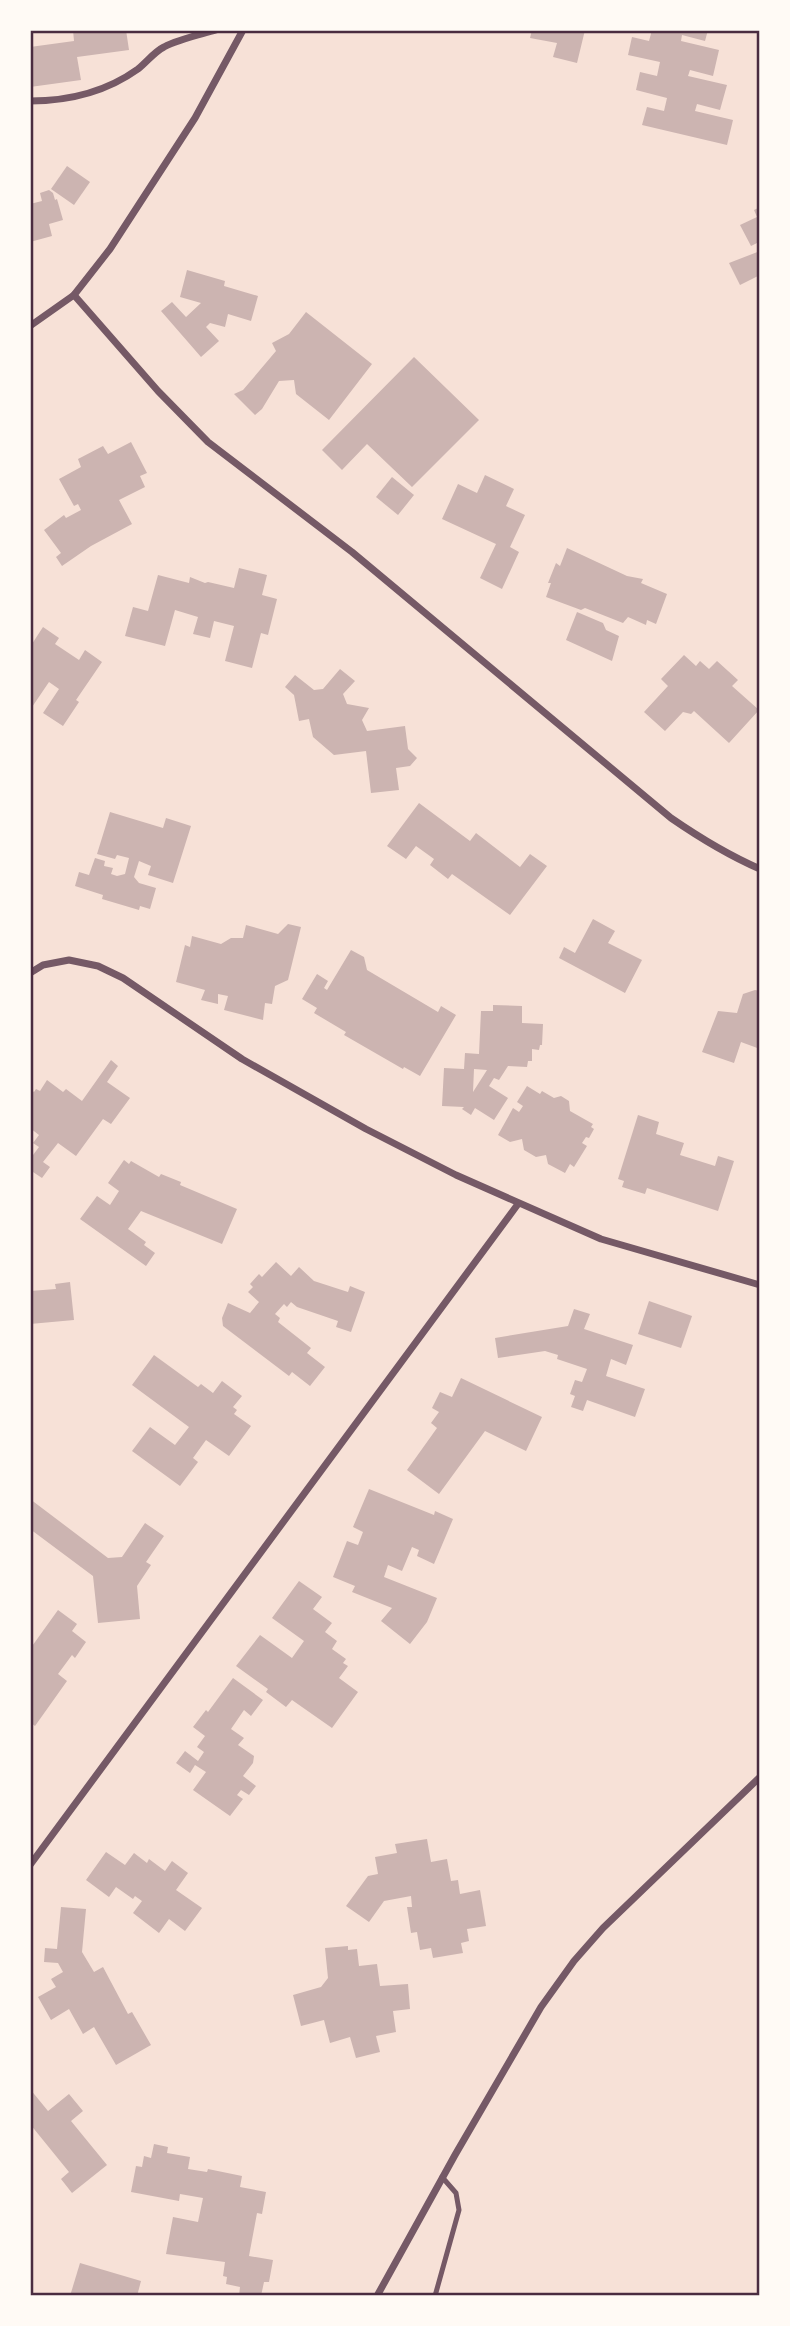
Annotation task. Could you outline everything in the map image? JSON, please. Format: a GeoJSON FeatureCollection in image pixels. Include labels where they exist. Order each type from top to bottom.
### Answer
{"type":"FeatureCollection","features":[{"type":"Feature","properties":{"kind":"street"},"geometry":{"type":"LineString","coordinates":[[30,101],[86,96],[117,83],[163,48],[216,30]]}},
{"type":"Feature","properties":{"kind":"street"},"geometry":{"type":"LineString","coordinates":[[30,326],[74,295],[110,248],[178,146],[243,30]]}},
{"type":"Feature","properties":{"kind":"street"},"geometry":{"type":"LineString","coordinates":[[74,295],[208,442],[352,552],[671,818],[707,843],[760,869]]}},
{"type":"Feature","properties":{"kind":"street"},"geometry":{"type":"LineString","coordinates":[[30,973],[43,965],[69,960],[97,966],[123,978],[242,1059],[366,1129],[518,1204],[601,1239],[760,1285]]}},
{"type":"Feature","properties":{"kind":"street"},"geometry":{"type":"LineString","coordinates":[[30,1866],[518,1204]]}},
{"type":"Feature","properties":{"kind":"street"},"geometry":{"type":"LineString","coordinates":[[377,2296],[541,2007],[574,1961],[603,1928],[760,1777]]}},
{"type":"Feature","properties":{"kind":"lane"},"geometry":{"type":"LineString","coordinates":[[435,2296],[459,2210],[456,2193],[443,2177]]}},
{"type":"Feature","properties":{"kind":"building"},"geometry":{"type":"Polygon","coordinates":[[[73,30],[126,30],[129,50],[77,57],[81,80],[30,87],[30,47],[74,41],[73,30]]]}},
{"type":"Feature","properties":{"kind":"building"},"geometry":{"type":"Polygon","coordinates":[[[532,30],[585,30],[577,63],[553,57],[557,43],[530,38],[532,30]]]}},
{"type":"Feature","properties":{"kind":"building"},"geometry":{"type":"Polygon","coordinates":[[[652,30],[708,30],[705,41],[682,35],[681,41],[719,50],[713,76],[690,70],[688,76],[727,85],[720,110],[697,104],[695,111],[733,120],[727,145],[642,125],[647,107],[664,111],[667,98],[636,90],[640,72],[657,76],[660,62],[628,55],[632,37],[649,41],[652,30]]]}},
{"type":"Feature","properties":{"kind":"building"},"geometry":{"type":"Polygon","coordinates":[[[67,166],[90,182],[74,205],[51,189],[67,166]]]}},
{"type":"Feature","properties":{"kind":"building"},"geometry":{"type":"Polygon","coordinates":[[[49,190],[55,200],[57,199],[63,220],[49,224],[52,236],[30,242],[30,204],[42,201],[40,193],[49,190]]]}},
{"type":"Feature","properties":{"kind":"building"},"geometry":{"type":"Polygon","coordinates":[[[760,207],[760,249],[757,243],[751,246],[740,225],[757,217],[754,210],[760,207]]]}},
{"type":"Feature","properties":{"kind":"building"},"geometry":{"type":"Polygon","coordinates":[[[760,251],[760,275],[740,285],[729,263],[760,251]]]}},
{"type":"Feature","properties":{"kind":"building"},"geometry":{"type":"Polygon","coordinates":[[[187,270],[225,281],[224,286],[258,296],[251,321],[228,314],[225,327],[210,323],[206,327],[219,341],[201,357],[161,311],[172,302],[186,317],[201,303],[180,297],[187,270]]]}},
{"type":"Feature","properties":{"kind":"building"},"geometry":{"type":"Polygon","coordinates":[[[306,312],[372,364],[329,420],[296,394],[294,380],[279,381],[262,409],[255,415],[234,394],[243,390],[276,351],[272,343],[289,334],[306,312]]]}},
{"type":"Feature","properties":{"kind":"building"},"geometry":{"type":"Polygon","coordinates":[[[414,357],[479,420],[412,487],[367,444],[342,470],[322,450],[414,357]]]}},
{"type":"Feature","properties":{"kind":"building"},"geometry":{"type":"Polygon","coordinates":[[[131,442],[147,473],[140,476],[145,487],[119,500],[132,524],[91,546],[62,566],[56,557],[61,553],[44,530],[64,515],[66,518],[81,510],[78,504],[74,506],[59,479],[81,467],[78,459],[103,446],[108,454],[131,442]]]}},
{"type":"Feature","properties":{"kind":"building"},"geometry":{"type":"Polygon","coordinates":[[[485,475],[514,489],[506,506],[525,515],[510,547],[519,552],[502,589],[480,578],[496,544],[442,519],[458,484],[477,493],[485,475]]]}},
{"type":"Feature","properties":{"kind":"building"},"geometry":{"type":"Polygon","coordinates":[[[392,477],[414,495],[398,515],[376,497],[392,477]]]}},
{"type":"Feature","properties":{"kind":"building"},"geometry":{"type":"Polygon","coordinates":[[[567,548],[627,576],[643,579],[641,583],[667,594],[656,624],[647,620],[646,625],[628,617],[623,623],[546,597],[556,563],[560,566],[567,548]]]}},
{"type":"Feature","properties":{"kind":"building"},"geometry":{"type":"Polygon","coordinates":[[[239,568],[267,575],[262,595],[277,599],[268,635],[261,633],[252,668],[225,661],[234,626],[214,621],[210,638],[193,634],[198,617],[175,610],[165,646],[125,636],[133,607],[148,611],[158,575],[189,583],[190,577],[205,583],[234,588],[239,568]]]}},
{"type":"Feature","properties":{"kind":"building"},"geometry":{"type":"Polygon","coordinates":[[[577,612],[603,623],[606,630],[619,636],[612,661],[566,640],[577,612]]]}},
{"type":"Feature","properties":{"kind":"building"},"geometry":{"type":"Polygon","coordinates":[[[43,627],[59,638],[55,644],[79,660],[85,650],[102,662],[76,700],[79,702],[63,726],[43,713],[59,689],[49,682],[30,710],[30,647],[43,627]]]}},
{"type":"Feature","properties":{"kind":"building"},"geometry":{"type":"Polygon","coordinates":[[[684,655],[696,666],[700,661],[709,669],[717,661],[738,680],[732,686],[759,710],[729,743],[694,711],[691,714],[683,712],[665,731],[644,712],[668,686],[661,679],[684,655]]]}},
{"type":"Feature","properties":{"kind":"building"},"geometry":{"type":"Polygon","coordinates":[[[340,669],[355,681],[343,694],[347,704],[369,708],[362,720],[367,731],[405,726],[408,749],[417,758],[410,766],[396,768],[399,790],[371,793],[366,751],[334,755],[313,737],[309,719],[299,721],[294,695],[285,687],[295,675],[314,690],[323,689],[340,669]]]}},
{"type":"Feature","properties":{"kind":"building"},"geometry":{"type":"Polygon","coordinates":[[[419,803],[470,841],[476,833],[520,867],[530,854],[547,866],[510,915],[452,874],[448,879],[430,865],[434,859],[416,846],[406,859],[387,846],[419,803]]]}},
{"type":"Feature","properties":{"kind":"building"},"geometry":{"type":"Polygon","coordinates":[[[110,812],[163,828],[166,818],[191,826],[173,883],[148,875],[151,866],[139,861],[134,877],[139,883],[156,888],[150,909],[140,906],[139,910],[102,899],[103,895],[75,886],[79,872],[89,875],[95,858],[105,861],[104,866],[113,868],[111,874],[125,874],[129,858],[117,855],[115,859],[97,854],[110,812]]]}},
{"type":"Feature","properties":{"kind":"building"},"geometry":{"type":"Polygon","coordinates":[[[593,919],[615,931],[608,943],[642,960],[625,993],[559,958],[564,947],[575,953],[593,919]]]}},
{"type":"Feature","properties":{"kind":"building"},"geometry":{"type":"Polygon","coordinates":[[[288,924],[301,927],[288,980],[275,986],[272,1004],[265,1003],[263,1020],[224,1010],[228,996],[218,994],[218,1004],[201,1000],[205,990],[176,982],[185,945],[190,947],[192,936],[221,944],[231,938],[243,938],[246,925],[278,934],[288,924]]]}},
{"type":"Feature","properties":{"kind":"building"},"geometry":{"type":"Polygon","coordinates":[[[351,950],[364,957],[367,970],[438,1012],[441,1006],[456,1015],[420,1076],[344,1035],[346,1032],[314,1013],[317,1008],[302,999],[317,974],[328,981],[324,988],[327,990],[351,950]]]}},
{"type":"Feature","properties":{"kind":"building"},"geometry":{"type":"Polygon","coordinates":[[[760,991],[760,1049],[741,1042],[734,1063],[702,1052],[718,1011],[737,1013],[743,994],[760,991]]]}},
{"type":"Feature","properties":{"kind":"building"},"geometry":{"type":"Polygon","coordinates":[[[493,1005],[522,1006],[522,1023],[543,1024],[542,1045],[539,1050],[532,1049],[532,1061],[528,1061],[527,1067],[508,1066],[499,1080],[494,1078],[489,1086],[508,1098],[494,1120],[475,1108],[471,1115],[462,1109],[464,1107],[442,1106],[444,1068],[464,1069],[465,1053],[479,1054],[481,1011],[493,1011],[493,1005]],[[474,1069],[473,1092],[487,1070],[474,1069]]]}},
{"type":"Feature","properties":{"kind":"building"},"geometry":{"type":"Polygon","coordinates":[[[111,1060],[118,1066],[107,1082],[130,1098],[111,1124],[103,1119],[76,1156],[58,1143],[43,1162],[50,1167],[42,1178],[30,1170],[30,1152],[33,1155],[39,1147],[33,1143],[39,1135],[30,1128],[30,1089],[34,1092],[36,1089],[40,1091],[47,1080],[82,1101],[111,1060]]]}},
{"type":"Feature","properties":{"kind":"building"},"geometry":{"type":"Polygon","coordinates":[[[527,1086],[540,1094],[542,1091],[554,1098],[561,1096],[569,1101],[570,1111],[593,1124],[591,1127],[594,1129],[589,1138],[586,1137],[582,1143],[587,1146],[574,1167],[570,1164],[565,1173],[548,1164],[546,1155],[536,1157],[524,1150],[522,1139],[510,1142],[498,1135],[513,1108],[519,1112],[523,1106],[517,1102],[527,1086]]]}},
{"type":"Feature","properties":{"kind":"building"},"geometry":{"type":"Polygon","coordinates":[[[638,1115],[659,1122],[656,1134],[684,1143],[680,1155],[715,1166],[718,1156],[734,1161],[718,1211],[647,1188],[645,1194],[622,1187],[624,1181],[618,1179],[638,1115]]]}},
{"type":"Feature","properties":{"kind":"building"},"geometry":{"type":"Polygon","coordinates":[[[124,1160],[129,1164],[131,1161],[159,1177],[161,1174],[181,1182],[180,1185],[237,1209],[222,1244],[141,1211],[128,1229],[146,1242],[144,1245],[155,1253],[146,1266],[80,1219],[97,1196],[110,1205],[119,1191],[108,1183],[124,1160]]]}},
{"type":"Feature","properties":{"kind":"building"},"geometry":{"type":"Polygon","coordinates":[[[276,1262],[291,1276],[299,1267],[314,1281],[348,1292],[350,1286],[365,1292],[351,1332],[336,1327],[338,1321],[297,1307],[291,1302],[287,1307],[284,1304],[275,1314],[280,1318],[278,1322],[311,1348],[307,1353],[325,1367],[310,1386],[292,1372],[289,1376],[223,1326],[222,1318],[228,1303],[250,1313],[259,1302],[248,1292],[253,1287],[250,1284],[259,1274],[262,1277],[276,1262]]]}},
{"type":"Feature","properties":{"kind":"building"},"geometry":{"type":"Polygon","coordinates":[[[70,1282],[74,1320],[30,1324],[30,1291],[56,1289],[55,1284],[70,1282]]]}},
{"type":"Feature","properties":{"kind":"building"},"geometry":{"type":"Polygon","coordinates":[[[649,1301],[692,1316],[681,1348],[638,1334],[649,1301]]]}},
{"type":"Feature","properties":{"kind":"building"},"geometry":{"type":"Polygon","coordinates":[[[574,1309],[590,1314],[584,1329],[633,1345],[626,1365],[611,1359],[606,1376],[645,1389],[635,1417],[587,1400],[583,1411],[571,1407],[575,1396],[570,1394],[575,1380],[582,1382],[587,1369],[557,1359],[558,1355],[545,1351],[498,1358],[495,1338],[568,1326],[574,1309]]]}},
{"type":"Feature","properties":{"kind":"building"},"geometry":{"type":"Polygon","coordinates":[[[154,1355],[198,1387],[201,1384],[213,1393],[222,1381],[242,1396],[233,1407],[237,1410],[234,1414],[251,1426],[229,1456],[206,1440],[193,1458],[198,1462],[180,1486],[132,1451],[150,1427],[175,1445],[189,1427],[132,1385],[154,1355]]]}},
{"type":"Feature","properties":{"kind":"building"},"geometry":{"type":"Polygon","coordinates":[[[461,1378],[542,1417],[526,1451],[485,1431],[439,1494],[407,1470],[437,1428],[431,1423],[439,1412],[432,1408],[440,1392],[452,1397],[461,1378]]]}},
{"type":"Feature","properties":{"kind":"building"},"geometry":{"type":"Polygon","coordinates":[[[369,1489],[434,1515],[435,1511],[453,1519],[434,1564],[417,1556],[419,1550],[412,1547],[402,1571],[388,1565],[384,1577],[437,1598],[427,1622],[410,1644],[381,1621],[392,1608],[352,1592],[355,1586],[333,1577],[347,1541],[358,1545],[363,1532],[353,1527],[369,1489]]]}},
{"type":"Feature","properties":{"kind":"building"},"geometry":{"type":"Polygon","coordinates":[[[30,1499],[108,1558],[122,1557],[145,1523],[164,1536],[146,1562],[151,1565],[137,1586],[140,1619],[98,1623],[93,1576],[30,1529],[30,1499]]]}},
{"type":"Feature","properties":{"kind":"building"},"geometry":{"type":"Polygon","coordinates":[[[299,1581],[322,1597],[313,1609],[332,1623],[325,1632],[337,1641],[332,1649],[346,1659],[343,1663],[348,1666],[339,1678],[358,1692],[332,1728],[292,1700],[286,1707],[266,1692],[268,1689],[236,1666],[260,1635],[292,1658],[304,1641],[272,1618],[299,1581]]]}},
{"type":"Feature","properties":{"kind":"building"},"geometry":{"type":"Polygon","coordinates":[[[58,1610],[77,1624],[72,1631],[86,1642],[75,1658],[72,1655],[58,1674],[67,1681],[35,1726],[30,1722],[30,1649],[58,1610]]]}},
{"type":"Feature","properties":{"kind":"building"},"geometry":{"type":"Polygon","coordinates":[[[233,1678],[263,1700],[251,1716],[244,1710],[231,1729],[244,1738],[238,1745],[254,1756],[253,1763],[243,1776],[256,1786],[249,1795],[241,1790],[237,1795],[243,1799],[230,1816],[193,1790],[206,1772],[195,1765],[190,1773],[176,1763],[185,1751],[198,1761],[204,1752],[197,1747],[205,1736],[193,1727],[206,1710],[208,1712],[233,1678]]]}},
{"type":"Feature","properties":{"kind":"building"},"geometry":{"type":"Polygon","coordinates":[[[427,1839],[431,1862],[447,1859],[451,1881],[458,1880],[460,1894],[480,1890],[486,1926],[467,1929],[469,1941],[461,1943],[463,1953],[433,1958],[431,1948],[420,1950],[417,1932],[411,1933],[407,1907],[412,1907],[411,1896],[384,1901],[369,1922],[346,1906],[368,1876],[378,1874],[375,1857],[397,1853],[395,1844],[427,1839]]]}},
{"type":"Feature","properties":{"kind":"building"},"geometry":{"type":"Polygon","coordinates":[[[106,1852],[125,1865],[134,1853],[147,1863],[149,1859],[165,1871],[172,1861],[188,1873],[176,1890],[202,1908],[185,1931],[169,1919],[159,1933],[133,1913],[142,1901],[135,1896],[133,1899],[116,1887],[109,1897],[86,1880],[106,1852]]]}},
{"type":"Feature","properties":{"kind":"building"},"geometry":{"type":"Polygon","coordinates":[[[61,1907],[86,1909],[82,1952],[94,1972],[103,1967],[128,2014],[132,2012],[151,2045],[116,2065],[94,2027],[83,2034],[69,2009],[51,2020],[38,1997],[56,1987],[51,1979],[63,1972],[58,1963],[44,1962],[45,1948],[57,1949],[61,1907]]]}},
{"type":"Feature","properties":{"kind":"building"},"geometry":{"type":"Polygon","coordinates":[[[348,1946],[348,1950],[357,1949],[359,1966],[377,1964],[380,1986],[408,1984],[410,2009],[393,2011],[396,2032],[376,2036],[380,2052],[356,2058],[350,2037],[330,2043],[324,2020],[301,2026],[293,1995],[321,1987],[328,1978],[325,1948],[348,1946]]]}},
{"type":"Feature","properties":{"kind":"building"},"geometry":{"type":"Polygon","coordinates":[[[30,2089],[48,2111],[69,2094],[83,2111],[71,2121],[107,2165],[72,2193],[61,2179],[69,2172],[30,2124],[30,2089]]]}},
{"type":"Feature","properties":{"kind":"building"},"geometry":{"type":"Polygon","coordinates":[[[154,2144],[168,2147],[167,2153],[190,2157],[188,2169],[207,2172],[208,2169],[242,2176],[240,2187],[266,2192],[262,2214],[257,2213],[249,2256],[273,2260],[269,2282],[264,2282],[261,2296],[239,2296],[240,2287],[226,2284],[227,2277],[223,2276],[225,2262],[166,2254],[173,2217],[198,2222],[203,2198],[180,2194],[179,2201],[131,2192],[136,2166],[142,2167],[144,2156],[151,2158],[154,2144]]]}},
{"type":"Feature","properties":{"kind":"building"},"geometry":{"type":"Polygon","coordinates":[[[80,2263],[141,2281],[137,2296],[70,2296],[80,2263]]]}}]}
